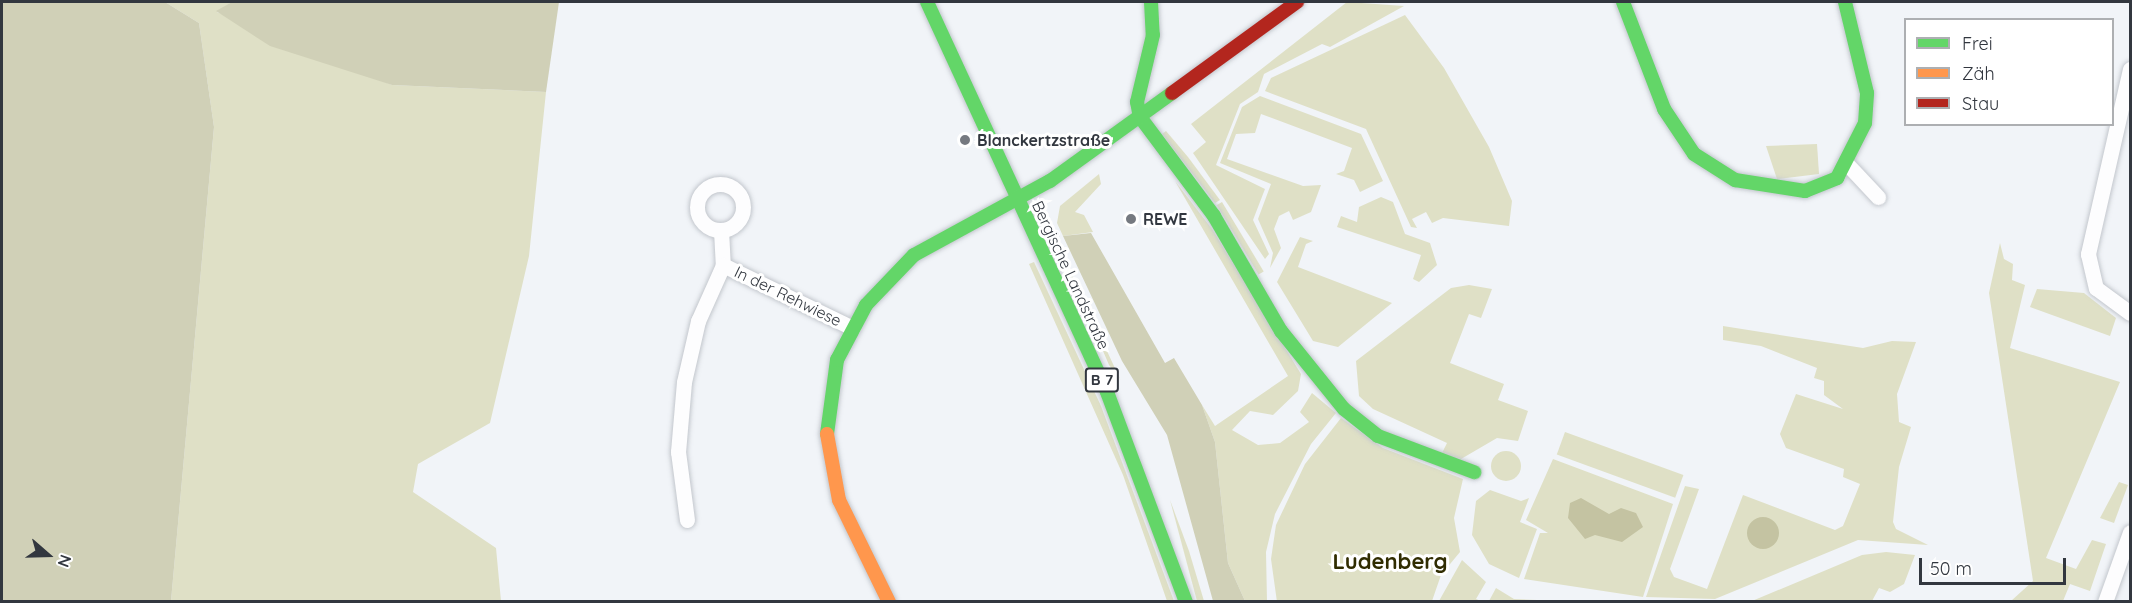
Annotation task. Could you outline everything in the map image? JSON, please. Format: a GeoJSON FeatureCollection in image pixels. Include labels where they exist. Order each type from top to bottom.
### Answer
{"type":"FeatureCollection","features":[{"type":"Feature","properties":{"kind":"street","name":"Bergische Landstraße"},"geometry":{"type":"LineString","coordinates":[[927,2],[1118,418],[1186,602]]}},
{"type":"Feature","properties":{"kind":"street"},"geometry":{"type":"LineString","coordinates":[[1150,2],[1153,35],[1137,102],[1140,117],[1214,216],[1287,339],[1344,409],[1397,446],[1474,472]]}},
{"type":"Feature","properties":{"kind":"street"},"geometry":{"type":"LineString","coordinates":[[889,602],[839,500],[826,446],[830,392],[853,328],[888,278],[914,255],[1019,201],[1140,117],[1297,2]]}},
{"type":"Feature","properties":{"kind":"street"},"geometry":{"type":"LineString","coordinates":[[1623,2],[1664,109],[1684,144],[1718,173],[1805,191],[1837,178],[1848,165],[1861,140],[1867,93],[1845,2]]}},
{"type":"Feature","properties":{"kind":"street"},"geometry":{"type":"LineString","coordinates":[[2130,69],[2088,254],[2096,288],[2130,313]]}},
{"type":"Feature","properties":{"kind":"street"},"geometry":{"type":"LineString","coordinates":[[1848,165],[1878,197]]}},
{"type":"Feature","properties":{"kind":"street","name":"In der Rehwiese"},"geometry":{"type":"LineString","coordinates":[[687,520],[678,452],[684,382],[698,321],[723,265],[721,230]]}},
{"type":"Feature","properties":{"kind":"street","name":"In der Rehwiese"},"geometry":{"type":"LineString","coordinates":[[723,265],[853,328]]}},
{"type":"Feature","properties":{"kind":"street"},"geometry":{"type":"LineString","coordinates":[[2105,602],[2130,531]]}},
{"type":"Feature","properties":{"kind":"shaded area"},"geometry":{"type":"Polygon","coordinates":[[[2,2],[165,2],[199,23],[214,127],[171,601],[2,601],[2,2]]]}},
{"type":"Feature","properties":{"kind":"shaded area"},"geometry":{"type":"Polygon","coordinates":[[[165,2],[232,2],[217,12],[392,85],[546,92],[529,256],[490,423],[418,464],[413,492],[496,548],[501,601],[171,601],[214,127],[199,23],[165,2]]]}},
{"type":"Feature","properties":{"kind":"shaded area"},"geometry":{"type":"Polygon","coordinates":[[[232,2],[559,2],[546,92],[392,85],[270,46],[216,11],[232,2]]]}},
{"type":"Feature","properties":{"kind":"shaded area"},"geometry":{"type":"Polygon","coordinates":[[[1347,2],[1404,6],[1330,47],[1322,44],[1264,74],[1258,92],[1240,104],[1216,165],[1265,189],[1253,220],[1269,254],[1265,259],[1193,153],[1206,142],[1191,124],[1347,2]]]}},
{"type":"Feature","properties":{"kind":"shaded area"},"geometry":{"type":"Polygon","coordinates":[[[1405,15],[1444,68],[1489,147],[1512,201],[1509,226],[1443,218],[1432,223],[1426,212],[1412,219],[1417,228],[1411,227],[1366,129],[1265,91],[1271,78],[1405,15]]]}},
{"type":"Feature","properties":{"kind":"shaded area"},"geometry":{"type":"Polygon","coordinates":[[[1260,96],[1361,134],[1383,181],[1360,192],[1354,180],[1336,174],[1344,171],[1352,148],[1261,114],[1255,133],[1236,134],[1227,159],[1303,186],[1321,185],[1311,212],[1293,220],[1289,211],[1279,216],[1274,229],[1281,248],[1270,268],[1273,253],[1258,219],[1271,184],[1220,163],[1242,107],[1260,96]]]}},
{"type":"Feature","properties":{"kind":"shaded area"},"geometry":{"type":"Polygon","coordinates":[[[1166,131],[1220,200],[1215,203],[1162,134],[1166,131]]]}},
{"type":"Feature","properties":{"kind":"shaded area"},"geometry":{"type":"Polygon","coordinates":[[[1817,144],[1819,174],[1777,179],[1766,146],[1817,144]]]}},
{"type":"Feature","properties":{"kind":"shaded area"},"geometry":{"type":"Polygon","coordinates":[[[1099,174],[1101,184],[1075,212],[1084,215],[1093,232],[1063,236],[1057,223],[1060,206],[1099,174]]]}},
{"type":"Feature","properties":{"kind":"shaded area"},"geometry":{"type":"Polygon","coordinates":[[[1175,181],[1212,229],[1301,374],[1298,391],[1273,415],[1250,411],[1232,430],[1258,445],[1280,443],[1309,422],[1300,412],[1312,393],[1336,413],[1311,444],[1275,514],[1266,552],[1267,601],[1245,601],[1228,563],[1215,442],[1202,405],[1215,426],[1288,376],[1175,181]]]}},
{"type":"Feature","properties":{"kind":"shaded area"},"geometry":{"type":"Polygon","coordinates":[[[1381,197],[1393,202],[1405,234],[1430,243],[1437,265],[1419,282],[1413,279],[1421,255],[1337,227],[1341,216],[1357,222],[1359,207],[1381,197]]]}},
{"type":"Feature","properties":{"kind":"shaded area"},"geometry":{"type":"Polygon","coordinates":[[[1222,202],[1264,271],[1259,275],[1217,205],[1222,202]]]}},
{"type":"Feature","properties":{"kind":"shaded area"},"geometry":{"type":"Polygon","coordinates":[[[1091,233],[1165,363],[1174,358],[1202,405],[1215,442],[1228,563],[1245,601],[1213,601],[1167,435],[1122,361],[1063,236],[1091,233]]]}},
{"type":"Feature","properties":{"kind":"shaded area"},"geometry":{"type":"Polygon","coordinates":[[[1300,237],[1313,241],[1306,244],[1298,267],[1392,303],[1338,347],[1313,341],[1277,282],[1300,237]]]}},
{"type":"Feature","properties":{"kind":"shaded area"},"geometry":{"type":"Polygon","coordinates":[[[2000,243],[2004,259],[2013,264],[2012,280],[2025,285],[2010,348],[2120,382],[2046,558],[2076,569],[2092,540],[2106,544],[2090,591],[2070,584],[2063,601],[2011,601],[2033,581],[1989,293],[2000,243]]]}},
{"type":"Feature","properties":{"kind":"shaded area"},"geometry":{"type":"Polygon","coordinates":[[[1060,250],[1120,379],[1109,365],[1060,250]]]}},
{"type":"Feature","properties":{"kind":"shaded area"},"geometry":{"type":"Polygon","coordinates":[[[1034,262],[1101,406],[1174,601],[1167,601],[1123,475],[1029,264],[1034,262]]]}},
{"type":"Feature","properties":{"kind":"shaded area"},"geometry":{"type":"Polygon","coordinates":[[[1469,285],[1492,289],[1481,318],[1469,314],[1450,363],[1504,384],[1498,400],[1528,411],[1518,441],[1497,438],[1461,459],[1441,455],[1447,443],[1373,409],[1359,396],[1356,361],[1451,288],[1469,285]]]}},
{"type":"Feature","properties":{"kind":"shaded area"},"geometry":{"type":"Polygon","coordinates":[[[2037,289],[2084,293],[2116,318],[2110,336],[2030,307],[2037,289]]]}},
{"type":"Feature","properties":{"kind":"shaded area"},"geometry":{"type":"Polygon","coordinates":[[[1723,326],[1863,348],[1892,341],[1916,342],[1897,394],[1899,422],[1911,427],[1899,467],[1893,522],[1896,529],[1928,545],[1858,540],[1715,599],[1646,597],[1685,486],[1699,489],[1670,569],[1674,577],[1707,589],[1743,495],[1835,530],[1843,526],[1860,484],[1843,477],[1844,469],[1786,448],[1780,434],[1796,394],[1843,409],[1824,395],[1824,381],[1814,378],[1817,368],[1761,346],[1723,340],[1723,326]]]}},
{"type":"Feature","properties":{"kind":"shaded area"},"geometry":{"type":"Polygon","coordinates":[[[1341,418],[1383,448],[1463,479],[1454,518],[1460,552],[1441,575],[1432,601],[1277,602],[1271,559],[1276,525],[1305,464],[1341,418]]]}},
{"type":"Feature","properties":{"kind":"shaded area"},"geometry":{"type":"Polygon","coordinates":[[[1565,432],[1683,475],[1675,498],[1557,455],[1565,432]]]}},
{"type":"Feature","properties":{"kind":"shaded area"},"geometry":{"type":"Polygon","coordinates":[[[1506,451],[1517,455],[1521,466],[1517,477],[1506,481],[1495,477],[1491,466],[1495,455],[1506,451]]]}},
{"type":"Feature","properties":{"kind":"shaded area"},"geometry":{"type":"Polygon","coordinates":[[[1553,459],[1673,504],[1643,597],[1524,579],[1540,533],[1548,533],[1526,520],[1553,459]]]}},
{"type":"Feature","properties":{"kind":"shaded area"},"geometry":{"type":"Polygon","coordinates":[[[2119,482],[2128,485],[2114,523],[2100,518],[2119,482]]]}},
{"type":"Feature","properties":{"kind":"shaded area"},"geometry":{"type":"Polygon","coordinates":[[[1490,490],[1521,501],[1529,498],[1520,522],[1537,529],[1519,578],[1489,564],[1472,535],[1476,501],[1490,490]]]}},
{"type":"Feature","properties":{"kind":"shaded area"},"geometry":{"type":"Polygon","coordinates":[[[1581,498],[1609,514],[1621,508],[1636,513],[1643,527],[1622,542],[1595,535],[1585,539],[1568,518],[1570,503],[1581,498]]]}},
{"type":"Feature","properties":{"kind":"shaded area"},"geometry":{"type":"Polygon","coordinates":[[[1170,500],[1189,551],[1204,601],[1197,601],[1170,500]]]}},
{"type":"Feature","properties":{"kind":"shaded area"},"geometry":{"type":"Polygon","coordinates":[[[1763,517],[1774,522],[1779,533],[1774,544],[1763,549],[1752,544],[1747,533],[1752,522],[1763,517]]]}},
{"type":"Feature","properties":{"kind":"shaded area"},"geometry":{"type":"Polygon","coordinates":[[[1886,552],[1915,555],[1904,584],[1890,592],[1879,588],[1872,601],[1752,601],[1862,555],[1886,552]]]}},
{"type":"Feature","properties":{"kind":"shaded area"},"geometry":{"type":"Polygon","coordinates":[[[1462,560],[1486,582],[1476,599],[1481,601],[1439,601],[1462,560]]]}},
{"type":"Feature","properties":{"kind":"shaded area"},"geometry":{"type":"Polygon","coordinates":[[[1496,588],[1514,599],[1563,601],[1489,601],[1496,588]]]}},
{"type":"Feature","properties":{"kind":"traffic: fast"},"geometry":{"type":"LineString","coordinates":[[927,2],[1107,392],[1186,602]]}},
{"type":"Feature","properties":{"kind":"traffic: fast"},"geometry":{"type":"LineString","coordinates":[[1151,2],[1153,35],[1137,102],[1140,117],[1214,216],[1281,331],[1344,409],[1378,436],[1474,472]]}},
{"type":"Feature","properties":{"kind":"traffic: fast"},"geometry":{"type":"LineString","coordinates":[[1623,2],[1664,109],[1694,154],[1735,180],[1805,191],[1837,178],[1865,123],[1867,93],[1845,2]]}},
{"type":"Feature","properties":{"kind":"traffic: fast"},"geometry":{"type":"LineString","coordinates":[[827,434],[837,360],[866,305],[914,255],[1050,181],[1172,93]]}},
{"type":"Feature","properties":{"kind":"traffic: slow"},"geometry":{"type":"LineString","coordinates":[[827,434],[839,500],[889,602]]}},
{"type":"Feature","properties":{"kind":"traffic: jam"},"geometry":{"type":"LineString","coordinates":[[1172,93],[1297,2]]}},
{"type":"Feature","properties":{"kind":"place","name":"Blanckertzstraße"},"geometry":{"type":"Point","coordinates":[965,140]}},
{"type":"Feature","properties":{"kind":"place","name":"REWE"},"geometry":{"type":"Point","coordinates":[1131,219]}},
{"type":"Feature","properties":{"kind":"district","name":"Ludenberg"},"geometry":{"type":"Point","coordinates":[1390,562]}}]}
